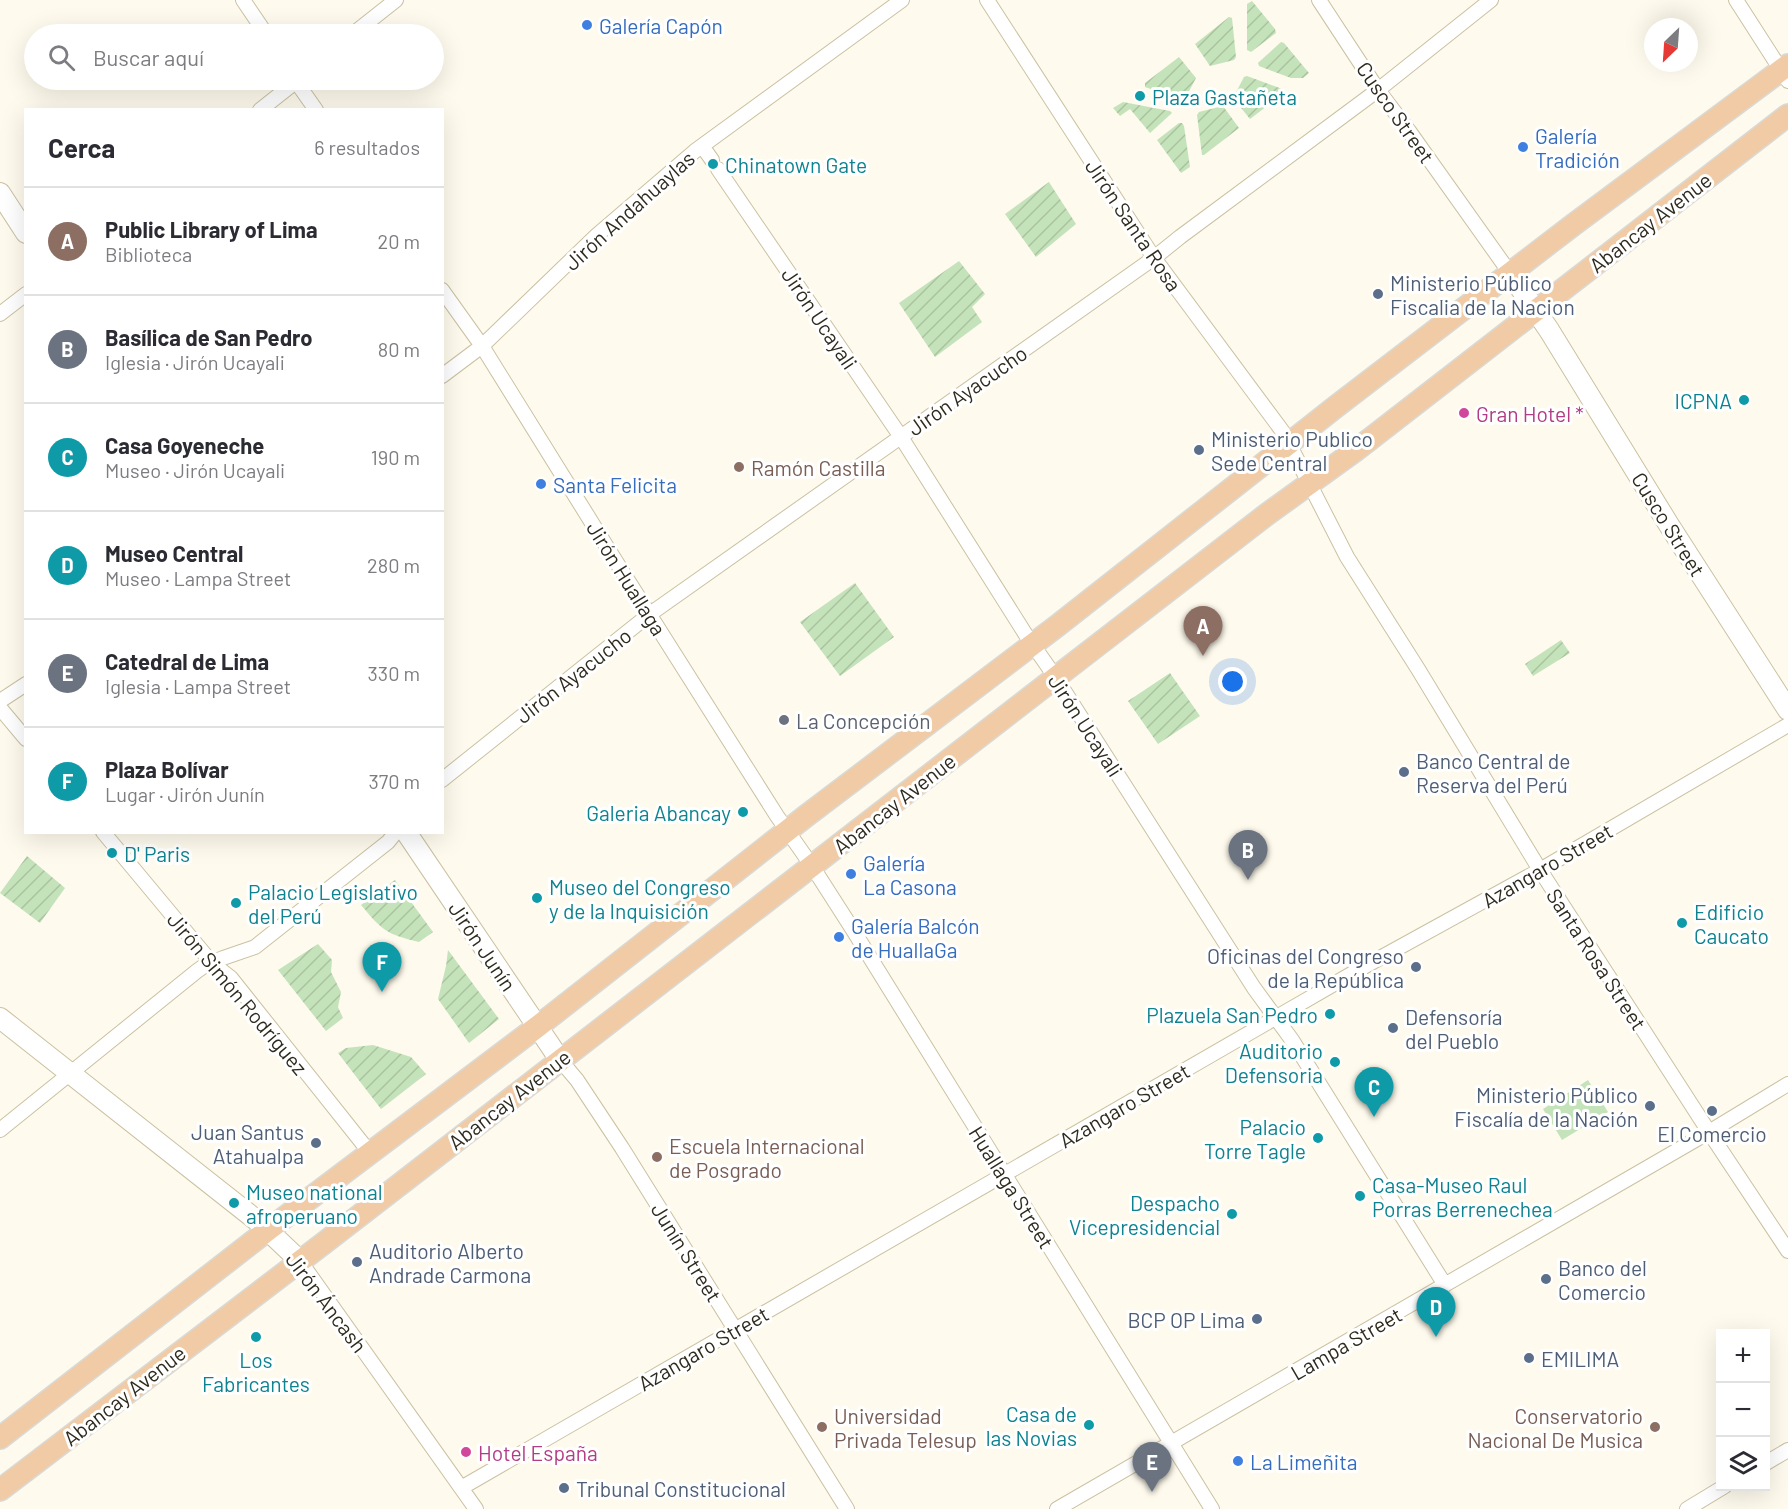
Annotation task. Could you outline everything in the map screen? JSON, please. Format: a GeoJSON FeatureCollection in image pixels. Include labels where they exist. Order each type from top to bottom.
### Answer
{"type":"FeatureCollection","features":[{"type":"Feature","properties":{"kind":"main road","name":"Abancay Avenue"},"geometry":{"type":"LineString","coordinates":[[0,1438],[268,1230],[537,1027],[787,830],[1033,645],[1510,273],[1786,72]]}},
{"type":"Feature","properties":{"kind":"main road","name":"Abancay Avenue"},"geometry":{"type":"LineString","coordinates":[[0,1490],[1788,116]]}},
{"type":"Feature","properties":{"kind":"street"},"geometry":{"type":"LineString","coordinates":[[243,0],[259,24]]}},
{"type":"Feature","properties":{"kind":"street"},"geometry":{"type":"LineString","coordinates":[[366,24],[396,0]]}},
{"type":"Feature","properties":{"kind":"street","name":"Jirón Andahuaylas"},"geometry":{"type":"LineString","coordinates":[[444,374],[482,346],[597,235],[702,146],[902,0]]}},
{"type":"Feature","properties":{"kind":"street","name":"Jirón Santa Rosa"},"geometry":{"type":"LineString","coordinates":[[987,0],[1154,258],[1283,432],[1289,444]]}},
{"type":"Feature","properties":{"kind":"street","name":"Cusco Street"},"geometry":{"type":"LineString","coordinates":[[1319,0],[1378,90],[1536,310],[1669,525],[1788,710]]}},
{"type":"Feature","properties":{"kind":"street","name":"Jirón Ayacucho"},"geometry":{"type":"LineString","coordinates":[[444,778],[650,614],[1154,258],[1378,90],[1491,0]]}},
{"type":"Feature","properties":{"kind":"street"},"geometry":{"type":"LineString","coordinates":[[1736,0],[1786,72]]}},
{"type":"Feature","properties":{"kind":"street"},"geometry":{"type":"LineString","coordinates":[[262,108],[284,90]]}},
{"type":"Feature","properties":{"kind":"street"},"geometry":{"type":"LineString","coordinates":[[303,90],[315,108]]}},
{"type":"Feature","properties":{"kind":"street","name":"Jirón Ucayali"},"geometry":{"type":"LineString","coordinates":[[702,146],[901,437],[1254,988],[1292,1040],[1445,1286]]}},
{"type":"Feature","properties":{"kind":"street"},"geometry":{"type":"LineString","coordinates":[[0,193],[24,230]]}},
{"type":"Feature","properties":{"kind":"street","name":"Jirón Huallaga"},"geometry":{"type":"LineString","coordinates":[[444,293],[482,346],[787,830],[812,866]]}},
{"type":"Feature","properties":{"kind":"street"},"geometry":{"type":"LineString","coordinates":[[0,314],[24,296]]}},
{"type":"Feature","properties":{"kind":"street","name":"Santa Rosa Street"},"geometry":{"type":"LineString","coordinates":[[1289,444],[1347,558],[1418,669],[1540,870],[1788,1251]]}},
{"type":"Feature","properties":{"kind":"street"},"geometry":{"type":"LineString","coordinates":[[0,701],[24,685]]}},
{"type":"Feature","properties":{"kind":"street"},"geometry":{"type":"LineString","coordinates":[[0,708],[24,737]]}},
{"type":"Feature","properties":{"kind":"street","name":"Azangaro Street"},"geometry":{"type":"LineString","coordinates":[[461,1488],[1360,969],[1540,870],[1788,725]]}},
{"type":"Feature","properties":{"kind":"street","name":"Jirón Simón Rodríguez"},"geometry":{"type":"LineString","coordinates":[[105,834],[212,963],[231,978],[371,1154]]}},
{"type":"Feature","properties":{"kind":"street"},"geometry":{"type":"LineString","coordinates":[[0,1130],[197,970],[255,947],[388,842],[394,834]]}},
{"type":"Feature","properties":{"kind":"street","name":"Jirón Junín"},"geometry":{"type":"LineString","coordinates":[[407,834],[560,1060]]}},
{"type":"Feature","properties":{"kind":"street","name":"Huallaga Street"},"geometry":{"type":"LineString","coordinates":[[812,866],[1212,1509]]}},
{"type":"Feature","properties":{"kind":"street","name":"Jirón Áncash"},"geometry":{"type":"LineString","coordinates":[[0,1018],[268,1230],[300,1261],[476,1509]]}},
{"type":"Feature","properties":{"kind":"street","name":"Junín Street"},"geometry":{"type":"LineString","coordinates":[[560,1060],[577,1080],[622,1148],[848,1509]]}},
{"type":"Feature","properties":{"kind":"street","name":"Lampa Street"},"geometry":{"type":"LineString","coordinates":[[1057,1509],[1445,1286],[1788,1084]]}},
{"type":"Feature","properties":{"kind":"street"},"geometry":{"type":"LineString","coordinates":[[1770,1461],[1788,1450]]}},
{"type":"Feature","properties":{"kind":"street"},"geometry":{"type":"LineString","coordinates":[[1687,1509],[1717,1491]]}},
{"type":"Feature","properties":{"kind":"green space"},"geometry":{"type":"Polygon","coordinates":[[[1252,1],[1276,33],[1251,52],[1247,50],[1247,4],[1252,1]]]}},
{"type":"Feature","properties":{"kind":"green space"},"geometry":{"type":"Polygon","coordinates":[[[1229,17],[1232,18],[1236,57],[1234,60],[1210,66],[1195,44],[1229,17]]]}},
{"type":"Feature","properties":{"kind":"green space"},"geometry":{"type":"Polygon","coordinates":[[[1281,42],[1309,73],[1303,78],[1291,78],[1259,66],[1258,63],[1281,42]]]}},
{"type":"Feature","properties":{"kind":"green space"},"geometry":{"type":"Polygon","coordinates":[[[1179,57],[1196,78],[1185,99],[1182,100],[1145,87],[1145,83],[1179,57]]]}},
{"type":"Feature","properties":{"kind":"green space"},"geometry":{"type":"Polygon","coordinates":[[[1247,76],[1285,90],[1250,119],[1233,98],[1244,77],[1247,76]]]}},
{"type":"Feature","properties":{"kind":"green space"},"geometry":{"type":"Polygon","coordinates":[[[1123,102],[1172,113],[1150,133],[1130,109],[1120,116],[1113,108],[1123,102]]]}},
{"type":"Feature","properties":{"kind":"green space"},"geometry":{"type":"Polygon","coordinates":[[[1223,106],[1239,128],[1202,155],[1197,115],[1199,112],[1223,106]]]}},
{"type":"Feature","properties":{"kind":"green space"},"geometry":{"type":"Polygon","coordinates":[[[1179,123],[1184,126],[1190,167],[1181,173],[1157,140],[1179,123]]]}},
{"type":"Feature","properties":{"kind":"green space"},"geometry":{"type":"Polygon","coordinates":[[[1049,182],[1076,224],[1036,257],[1005,214],[1049,182]]]}},
{"type":"Feature","properties":{"kind":"green space"},"geometry":{"type":"Polygon","coordinates":[[[959,261],[985,294],[972,307],[982,322],[935,357],[899,303],[959,261]]]}},
{"type":"Feature","properties":{"kind":"green space"},"geometry":{"type":"Polygon","coordinates":[[[855,583],[894,637],[840,676],[800,622],[855,583]]]}},
{"type":"Feature","properties":{"kind":"green space"},"geometry":{"type":"Polygon","coordinates":[[[1561,640],[1570,653],[1533,676],[1525,664],[1561,640]]]}},
{"type":"Feature","properties":{"kind":"green space"},"geometry":{"type":"Polygon","coordinates":[[[1170,673],[1200,716],[1158,744],[1128,701],[1170,673]]]}},
{"type":"Feature","properties":{"kind":"green space"},"geometry":{"type":"Polygon","coordinates":[[[27,856],[65,888],[40,923],[0,893],[27,856]]]}},
{"type":"Feature","properties":{"kind":"green space"},"geometry":{"type":"Polygon","coordinates":[[[395,880],[433,932],[419,942],[392,934],[375,921],[361,905],[395,880]]]}},
{"type":"Feature","properties":{"kind":"green space"},"geometry":{"type":"Polygon","coordinates":[[[318,944],[332,960],[331,972],[341,992],[338,1007],[343,1018],[326,1031],[278,970],[318,944]]]}},
{"type":"Feature","properties":{"kind":"green space"},"geometry":{"type":"Polygon","coordinates":[[[448,950],[499,1019],[469,1043],[438,999],[448,950]]]}},
{"type":"Feature","properties":{"kind":"green space"},"geometry":{"type":"Polygon","coordinates":[[[373,1045],[411,1057],[426,1074],[381,1109],[338,1053],[346,1048],[373,1045]]]}},
{"type":"Feature","properties":{"kind":"green space"},"geometry":{"type":"Polygon","coordinates":[[[1588,1080],[1608,1112],[1562,1140],[1543,1109],[1588,1080]]]}},
{"type":"Feature","properties":{"kind":"place","name":"Galería Capón"},"geometry":{"type":"Point","coordinates":[587,25]}},
{"type":"Feature","properties":{"kind":"place","name":"Plaza Gastañeta"},"geometry":{"type":"Point","coordinates":[1140,96]}},
{"type":"Feature","properties":{"kind":"place","name":"Galería Tradición"},"geometry":{"type":"Point","coordinates":[1523,147]}},
{"type":"Feature","properties":{"kind":"place","name":"Chinatown Gate"},"geometry":{"type":"Point","coordinates":[713,164]}},
{"type":"Feature","properties":{"kind":"place","name":"Ministerio Público Fiscalia de la Nacion"},"geometry":{"type":"Point","coordinates":[1378,294]}},
{"type":"Feature","properties":{"kind":"place","name":"ICPNA"},"geometry":{"type":"Point","coordinates":[1744,400]}},
{"type":"Feature","properties":{"kind":"place","name":"Gran Hotel *"},"geometry":{"type":"Point","coordinates":[1464,413]}},
{"type":"Feature","properties":{"kind":"place","name":"Ministerio Publico Sede Central"},"geometry":{"type":"Point","coordinates":[1199,450]}},
{"type":"Feature","properties":{"kind":"place","name":"Ramón Castilla"},"geometry":{"type":"Point","coordinates":[739,467]}},
{"type":"Feature","properties":{"kind":"place","name":"Santa Felicita"},"geometry":{"type":"Point","coordinates":[541,484]}},
{"type":"Feature","properties":{"kind":"place","name":"Public Library of Lima"},"geometry":{"type":"Point","coordinates":[1203,656]}},
{"type":"Feature","properties":{"kind":"place","name":"La Concepción"},"geometry":{"type":"Point","coordinates":[784,720]}},
{"type":"Feature","properties":{"kind":"place","name":"Banco Central de Reserva del Perú"},"geometry":{"type":"Point","coordinates":[1404,772]}},
{"type":"Feature","properties":{"kind":"place","name":"Galeria Abancay"},"geometry":{"type":"Point","coordinates":[743,812]}},
{"type":"Feature","properties":{"kind":"place","name":"D' Paris"},"geometry":{"type":"Point","coordinates":[112,853]}},
{"type":"Feature","properties":{"kind":"place","name":"Galería La Casona"},"geometry":{"type":"Point","coordinates":[851,874]}},
{"type":"Feature","properties":{"kind":"place","name":"Basílica de San Pedro"},"geometry":{"type":"Point","coordinates":[1248,880]}},
{"type":"Feature","properties":{"kind":"place","name":"Museo del Congreso y de la Inquisición"},"geometry":{"type":"Point","coordinates":[537,898]}},
{"type":"Feature","properties":{"kind":"place","name":"Palacio Legislativo del Perú"},"geometry":{"type":"Point","coordinates":[236,903]}},
{"type":"Feature","properties":{"kind":"place","name":"Edificio Caucato"},"geometry":{"type":"Point","coordinates":[1682,923]}},
{"type":"Feature","properties":{"kind":"place","name":"Galería Balcón de HuallaGa"},"geometry":{"type":"Point","coordinates":[839,937]}},
{"type":"Feature","properties":{"kind":"place","name":"Oficinas del Congreso de la República"},"geometry":{"type":"Point","coordinates":[1416,967]}},
{"type":"Feature","properties":{"kind":"place","name":"Plaza Bolívar"},"geometry":{"type":"Point","coordinates":[382,992]}},
{"type":"Feature","properties":{"kind":"place","name":"Plazuela San Pedro"},"geometry":{"type":"Point","coordinates":[1330,1014]}},
{"type":"Feature","properties":{"kind":"place","name":"Defensoría del Pueblo"},"geometry":{"type":"Point","coordinates":[1393,1028]}},
{"type":"Feature","properties":{"kind":"place","name":"Auditorio Defensoria"},"geometry":{"type":"Point","coordinates":[1335,1062]}},
{"type":"Feature","properties":{"kind":"place","name":"Ministerio Público Fiscalía de la Nación"},"geometry":{"type":"Point","coordinates":[1650,1106]}},
{"type":"Feature","properties":{"kind":"place","name":"El Comercio"},"geometry":{"type":"Point","coordinates":[1712,1111]}},
{"type":"Feature","properties":{"kind":"place","name":"Casa Goyeneche"},"geometry":{"type":"Point","coordinates":[1374,1117]}},
{"type":"Feature","properties":{"kind":"place","name":"Palacio Torre Tagle"},"geometry":{"type":"Point","coordinates":[1318,1138]}},
{"type":"Feature","properties":{"kind":"place","name":"Juan Santus Atahualpa"},"geometry":{"type":"Point","coordinates":[316,1143]}},
{"type":"Feature","properties":{"kind":"place","name":"Escuela Internacional de Posgrado"},"geometry":{"type":"Point","coordinates":[657,1157]}},
{"type":"Feature","properties":{"kind":"place","name":"Casa-Museo Raul Porras Berrenechea"},"geometry":{"type":"Point","coordinates":[1360,1196]}},
{"type":"Feature","properties":{"kind":"place","name":"Museo national afroperuano"},"geometry":{"type":"Point","coordinates":[234,1203]}},
{"type":"Feature","properties":{"kind":"place","name":"Despacho Vicepresidencial"},"geometry":{"type":"Point","coordinates":[1232,1214]}},
{"type":"Feature","properties":{"kind":"place","name":"Auditorio Alberto Andrade Carmona"},"geometry":{"type":"Point","coordinates":[357,1262]}},
{"type":"Feature","properties":{"kind":"place","name":"Banco del Comercio"},"geometry":{"type":"Point","coordinates":[1546,1279]}},
{"type":"Feature","properties":{"kind":"place","name":"BCP OP Lima"},"geometry":{"type":"Point","coordinates":[1257,1319]}},
{"type":"Feature","properties":{"kind":"place","name":"Los Fabricantes"},"geometry":{"type":"Point","coordinates":[256,1337]}},
{"type":"Feature","properties":{"kind":"place","name":"Museo Central"},"geometry":{"type":"Point","coordinates":[1436,1337]}},
{"type":"Feature","properties":{"kind":"place","name":"EMILIMA"},"geometry":{"type":"Point","coordinates":[1529,1358]}},
{"type":"Feature","properties":{"kind":"place","name":"Casa de las Novias"},"geometry":{"type":"Point","coordinates":[1089,1425]}},
{"type":"Feature","properties":{"kind":"place","name":"Universidad Privada Telesup"},"geometry":{"type":"Point","coordinates":[822,1427]}},
{"type":"Feature","properties":{"kind":"place","name":"Conservatorio Nacional De Musica"},"geometry":{"type":"Point","coordinates":[1655,1427]}},
{"type":"Feature","properties":{"kind":"place","name":"Hotel España"},"geometry":{"type":"Point","coordinates":[466,1452]}},
{"type":"Feature","properties":{"kind":"place","name":"La Limeñita"},"geometry":{"type":"Point","coordinates":[1238,1461]}},
{"type":"Feature","properties":{"kind":"place","name":"Tribunal Constitucional"},"geometry":{"type":"Point","coordinates":[564,1488]}},
{"type":"Feature","properties":{"kind":"place","name":"Catedral de Lima"},"geometry":{"type":"Point","coordinates":[1152,1492]}}]}
